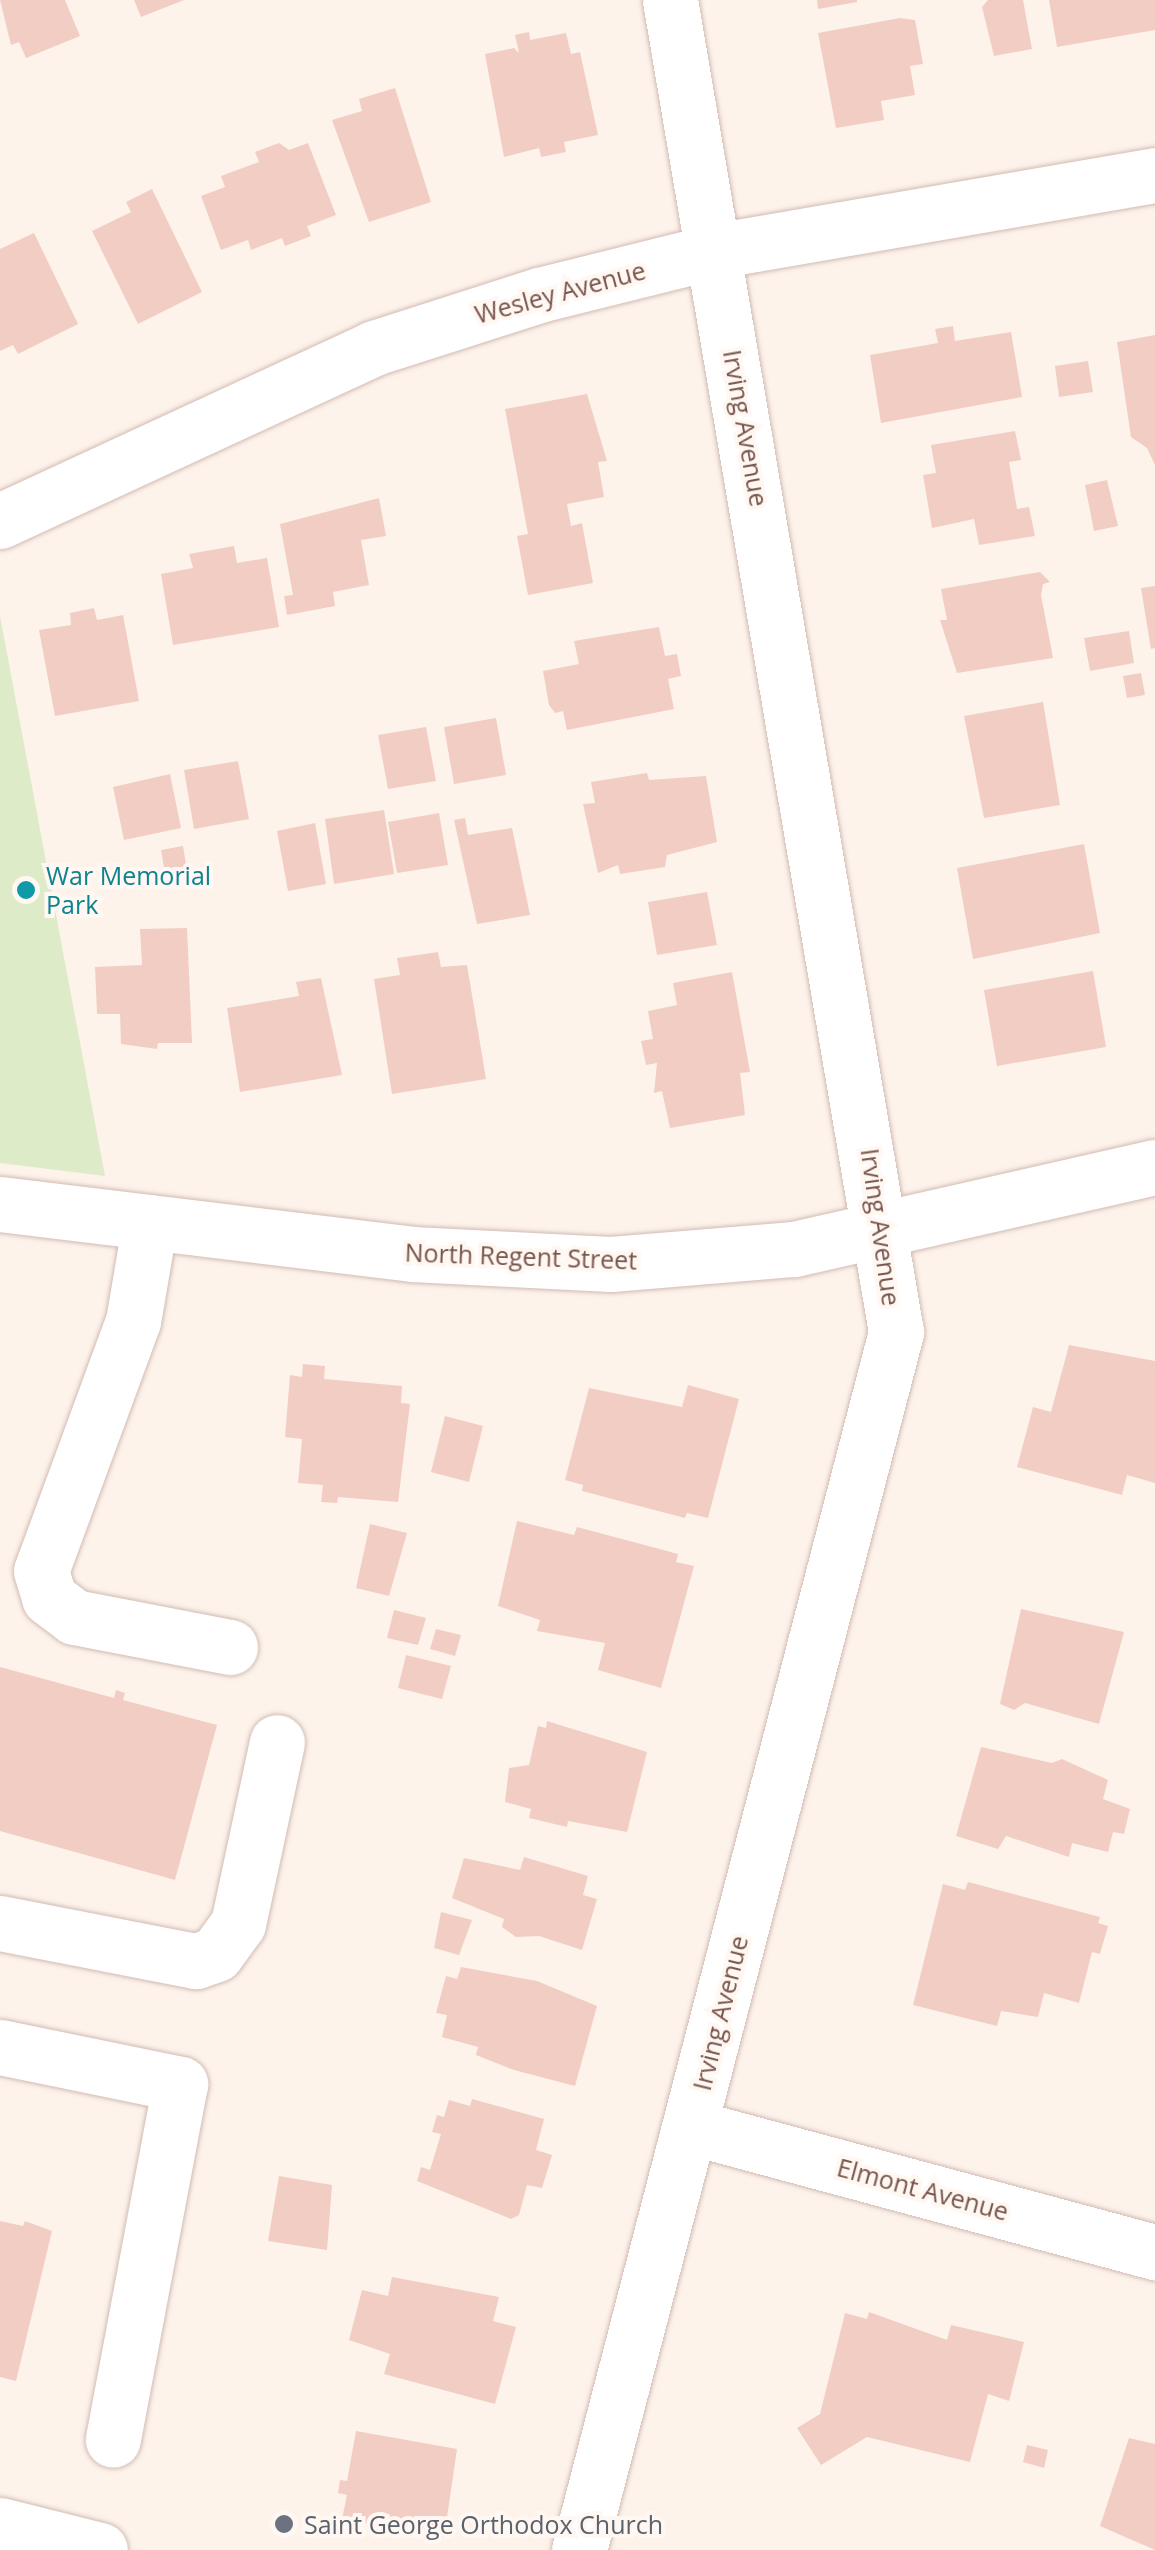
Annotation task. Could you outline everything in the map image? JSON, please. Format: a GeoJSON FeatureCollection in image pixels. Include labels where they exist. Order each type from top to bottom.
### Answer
{"type":"FeatureCollection","features":[{"type":"Feature","properties":{"kind":"street","name":"Irving Avenue"},"geometry":{"type":"LineString","coordinates":[[578,2550],[896,1332],[716,251],[670,0]]}},
{"type":"Feature","properties":{"kind":"street","name":"Wesley Avenue"},"geometry":{"type":"LineString","coordinates":[[0,521],[374,348],[538,295],[716,251],[1155,175]]}},
{"type":"Feature","properties":{"kind":"street","name":"North Regent Street"},"geometry":{"type":"LineString","coordinates":[[0,1204],[412,1254],[611,1264],[794,1250],[1155,1167]]}},
{"type":"Feature","properties":{"kind":"street"},"geometry":{"type":"LineString","coordinates":[[150,1222],[133,1322],[41,1571],[49,1598],[74,1618],[230,1647]]}},
{"type":"Feature","properties":{"kind":"street"},"geometry":{"type":"LineString","coordinates":[[0,1923],[196,1961],[216,1954],[238,1924],[277,1742]]}},
{"type":"Feature","properties":{"kind":"street"},"geometry":{"type":"LineString","coordinates":[[0,2047],[180,2084],[113,2440]]}},
{"type":"Feature","properties":{"kind":"street","name":"Elmont Avenue"},"geometry":{"type":"LineString","coordinates":[[691,2126],[1155,2252]]}},
{"type":"Feature","properties":{"kind":"street"},"geometry":{"type":"LineString","coordinates":[[0,2525],[100,2550]]}},
{"type":"Feature","properties":{"kind":"green space","name":"War Memorial Park"},"geometry":{"type":"Polygon","coordinates":[[[0,616],[105,1176],[0,1163],[0,616]]]}},
{"type":"Feature","properties":{"kind":"building"},"geometry":{"type":"Polygon","coordinates":[[[0,0],[65,0],[80,36],[26,58],[19,42],[11,45],[0,0]]]}},
{"type":"Feature","properties":{"kind":"building"},"geometry":{"type":"Polygon","coordinates":[[[134,0],[184,0],[141,17],[134,0]]]}},
{"type":"Feature","properties":{"kind":"building"},"geometry":{"type":"Polygon","coordinates":[[[817,0],[857,0],[857,2],[818,9],[817,0]]]}},
{"type":"Feature","properties":{"kind":"building"},"geometry":{"type":"Polygon","coordinates":[[[988,0],[1023,0],[1032,49],[994,56],[982,7],[988,0]]]}},
{"type":"Feature","properties":{"kind":"building"},"geometry":{"type":"Polygon","coordinates":[[[1049,0],[1155,0],[1155,30],[1057,47],[1049,0]]]}},
{"type":"Feature","properties":{"kind":"building"},"geometry":{"type":"Polygon","coordinates":[[[900,18],[915,20],[923,64],[910,66],[915,95],[881,101],[884,120],[836,128],[818,33],[900,18]]]}},
{"type":"Feature","properties":{"kind":"building"},"geometry":{"type":"Polygon","coordinates":[[[529,32],[530,40],[566,33],[571,54],[580,52],[598,135],[564,142],[566,152],[541,157],[539,148],[504,157],[485,54],[514,48],[519,53],[515,35],[529,32]]]}},
{"type":"Feature","properties":{"kind":"building"},"geometry":{"type":"Polygon","coordinates":[[[395,88],[431,202],[369,222],[332,120],[362,111],[359,99],[395,88]]]}},
{"type":"Feature","properties":{"kind":"building"},"geometry":{"type":"Polygon","coordinates":[[[279,143],[289,150],[308,143],[336,215],[307,226],[311,236],[285,246],[282,238],[251,250],[248,240],[221,250],[201,196],[225,187],[221,176],[259,162],[255,152],[279,143]]]}},
{"type":"Feature","properties":{"kind":"building"},"geometry":{"type":"Polygon","coordinates":[[[152,189],[202,292],[138,324],[92,231],[131,212],[126,202],[152,189]]]}},
{"type":"Feature","properties":{"kind":"building"},"geometry":{"type":"Polygon","coordinates":[[[34,233],[78,324],[18,354],[13,345],[0,351],[0,249],[34,233]]]}},
{"type":"Feature","properties":{"kind":"building"},"geometry":{"type":"Polygon","coordinates":[[[953,326],[955,341],[1011,332],[1022,397],[881,423],[870,355],[938,343],[935,329],[953,326]]]}},
{"type":"Feature","properties":{"kind":"building"},"geometry":{"type":"Polygon","coordinates":[[[1155,335],[1155,465],[1147,448],[1131,437],[1117,342],[1155,335]]]}},
{"type":"Feature","properties":{"kind":"building"},"geometry":{"type":"Polygon","coordinates":[[[1088,361],[1093,392],[1059,397],[1055,366],[1088,361]]]}},
{"type":"Feature","properties":{"kind":"building"},"geometry":{"type":"Polygon","coordinates":[[[587,394],[607,461],[598,462],[604,497],[567,504],[571,526],[582,523],[593,583],[528,595],[517,536],[528,534],[505,409],[587,394]]]}},
{"type":"Feature","properties":{"kind":"building"},"geometry":{"type":"Polygon","coordinates":[[[1015,431],[1021,460],[1009,462],[1017,509],[1029,507],[1035,536],[979,545],[974,519],[932,528],[923,475],[936,473],[931,445],[1015,431]]]}},
{"type":"Feature","properties":{"kind":"building"},"geometry":{"type":"Polygon","coordinates":[[[1107,480],[1118,526],[1094,531],[1085,485],[1107,480]]]}},
{"type":"Feature","properties":{"kind":"building"},"geometry":{"type":"Polygon","coordinates":[[[379,498],[386,536],[361,540],[369,585],[333,592],[335,606],[287,615],[284,596],[293,595],[280,524],[379,498]]]}},
{"type":"Feature","properties":{"kind":"building"},"geometry":{"type":"Polygon","coordinates":[[[234,546],[237,563],[267,558],[279,627],[173,645],[161,574],[193,568],[189,554],[234,546]]]}},
{"type":"Feature","properties":{"kind":"building"},"geometry":{"type":"Polygon","coordinates":[[[1040,572],[1050,582],[1043,584],[1041,595],[1053,658],[957,673],[940,620],[947,620],[941,589],[1040,572]]]}},
{"type":"Feature","properties":{"kind":"building"},"geometry":{"type":"Polygon","coordinates":[[[1155,586],[1155,648],[1151,649],[1141,588],[1155,586]]]}},
{"type":"Feature","properties":{"kind":"building"},"geometry":{"type":"Polygon","coordinates":[[[94,608],[97,620],[123,615],[139,701],[55,716],[39,630],[71,625],[70,613],[94,608]]]}},
{"type":"Feature","properties":{"kind":"building"},"geometry":{"type":"Polygon","coordinates":[[[659,627],[665,656],[677,654],[681,676],[668,679],[674,709],[567,730],[563,711],[555,713],[549,705],[543,671],[579,664],[574,641],[659,627]]]}},
{"type":"Feature","properties":{"kind":"building"},"geometry":{"type":"Polygon","coordinates":[[[1129,631],[1134,663],[1090,671],[1084,638],[1129,631]]]}},
{"type":"Feature","properties":{"kind":"building"},"geometry":{"type":"Polygon","coordinates":[[[1141,673],[1145,695],[1127,698],[1123,676],[1141,673]]]}},
{"type":"Feature","properties":{"kind":"building"},"geometry":{"type":"Polygon","coordinates":[[[1043,702],[1060,805],[984,818],[964,716],[1043,702]]]}},
{"type":"Feature","properties":{"kind":"building"},"geometry":{"type":"Polygon","coordinates":[[[496,718],[506,775],[454,784],[444,727],[496,718]]]}},
{"type":"Feature","properties":{"kind":"building"},"geometry":{"type":"Polygon","coordinates":[[[426,727],[436,781],[388,789],[378,735],[426,727]]]}},
{"type":"Feature","properties":{"kind":"building"},"geometry":{"type":"Polygon","coordinates":[[[238,761],[249,819],[194,829],[184,770],[238,761]]]}},
{"type":"Feature","properties":{"kind":"building"},"geometry":{"type":"Polygon","coordinates":[[[647,773],[649,780],[706,776],[717,842],[667,855],[665,867],[620,874],[618,865],[598,873],[583,804],[595,803],[591,782],[647,773]]]}},
{"type":"Feature","properties":{"kind":"building"},"geometry":{"type":"Polygon","coordinates":[[[170,774],[181,828],[124,840],[113,787],[170,774]]]}},
{"type":"Feature","properties":{"kind":"building"},"geometry":{"type":"Polygon","coordinates":[[[384,810],[394,874],[334,884],[325,819],[384,810]]]}},
{"type":"Feature","properties":{"kind":"building"},"geometry":{"type":"Polygon","coordinates":[[[439,813],[448,865],[397,873],[388,822],[439,813]]]}},
{"type":"Feature","properties":{"kind":"building"},"geometry":{"type":"Polygon","coordinates":[[[465,818],[468,835],[512,828],[530,915],[477,924],[454,820],[465,818]]]}},
{"type":"Feature","properties":{"kind":"building"},"geometry":{"type":"Polygon","coordinates":[[[315,823],[326,884],[288,891],[277,831],[315,823]]]}},
{"type":"Feature","properties":{"kind":"building"},"geometry":{"type":"Polygon","coordinates":[[[1084,844],[1100,933],[973,959],[957,868],[1084,844]]]}},
{"type":"Feature","properties":{"kind":"building"},"geometry":{"type":"Polygon","coordinates":[[[183,846],[187,870],[165,873],[161,850],[183,846]]]}},
{"type":"Feature","properties":{"kind":"building"},"geometry":{"type":"Polygon","coordinates":[[[707,892],[717,945],[657,955],[648,902],[707,892]]]}},
{"type":"Feature","properties":{"kind":"building"},"geometry":{"type":"Polygon","coordinates":[[[187,928],[192,1043],[158,1043],[157,1049],[121,1044],[120,1014],[97,1014],[95,967],[142,965],[140,929],[187,928]]]}},
{"type":"Feature","properties":{"kind":"building"},"geometry":{"type":"Polygon","coordinates":[[[438,952],[441,967],[467,965],[486,1079],[392,1094],[374,979],[400,975],[397,958],[438,952]]]}},
{"type":"Feature","properties":{"kind":"building"},"geometry":{"type":"Polygon","coordinates":[[[1093,971],[1106,1047],[997,1066],[984,990],[1093,971]]]}},
{"type":"Feature","properties":{"kind":"building"},"geometry":{"type":"Polygon","coordinates":[[[732,972],[750,1072],[740,1073],[745,1115],[670,1128],[662,1091],[654,1093],[657,1063],[646,1065],[641,1041],[653,1039],[648,1011],[677,1005],[673,983],[732,972]]]}},
{"type":"Feature","properties":{"kind":"building"},"geometry":{"type":"Polygon","coordinates":[[[321,978],[342,1075],[240,1092],[227,1008],[299,996],[296,982],[321,978]]]}},
{"type":"Feature","properties":{"kind":"building"},"geometry":{"type":"Polygon","coordinates":[[[1069,1345],[1155,1361],[1155,1483],[1127,1475],[1122,1495],[1017,1467],[1033,1407],[1051,1412],[1069,1345]]]}},
{"type":"Feature","properties":{"kind":"building"},"geometry":{"type":"Polygon","coordinates":[[[303,1364],[325,1366],[324,1379],[402,1386],[401,1403],[410,1404],[398,1502],[338,1497],[337,1503],[321,1502],[323,1485],[298,1483],[302,1439],[285,1437],[290,1375],[302,1377],[303,1364]]]}},
{"type":"Feature","properties":{"kind":"building"},"geometry":{"type":"Polygon","coordinates":[[[688,1385],[739,1399],[708,1518],[687,1513],[685,1518],[582,1491],[583,1485],[565,1480],[589,1388],[682,1407],[688,1385]]]}},
{"type":"Feature","properties":{"kind":"building"},"geometry":{"type":"Polygon","coordinates":[[[445,1416],[483,1426],[469,1482],[431,1472],[445,1416]]]}},
{"type":"Feature","properties":{"kind":"building"},"geometry":{"type":"Polygon","coordinates":[[[517,1521],[574,1535],[577,1527],[678,1554],[676,1562],[694,1566],[661,1688],[598,1670],[605,1643],[537,1631],[540,1620],[498,1606],[517,1521]]]}},
{"type":"Feature","properties":{"kind":"building"},"geometry":{"type":"Polygon","coordinates":[[[370,1524],[407,1533],[389,1596],[356,1588],[370,1524]]]}},
{"type":"Feature","properties":{"kind":"building"},"geometry":{"type":"Polygon","coordinates":[[[1021,1609],[1124,1632],[1099,1724],[1025,1703],[1014,1710],[1000,1704],[1021,1609]]]}},
{"type":"Feature","properties":{"kind":"building"},"geometry":{"type":"Polygon","coordinates":[[[394,1610],[426,1618],[418,1645],[387,1638],[394,1610]]]}},
{"type":"Feature","properties":{"kind":"building"},"geometry":{"type":"Polygon","coordinates":[[[436,1629],[461,1635],[455,1656],[430,1649],[436,1629]]]}},
{"type":"Feature","properties":{"kind":"building"},"geometry":{"type":"Polygon","coordinates":[[[406,1655],[451,1666],[442,1699],[398,1688],[406,1655]]]}},
{"type":"Feature","properties":{"kind":"building"},"geometry":{"type":"Polygon","coordinates":[[[0,1667],[114,1698],[116,1690],[125,1693],[123,1700],[217,1725],[175,1880],[0,1831],[0,1667]]]}},
{"type":"Feature","properties":{"kind":"building"},"geometry":{"type":"Polygon","coordinates":[[[547,1721],[647,1752],[627,1832],[568,1821],[567,1827],[529,1818],[531,1809],[505,1802],[509,1768],[529,1765],[538,1726],[546,1728],[547,1721]]]}},
{"type":"Feature","properties":{"kind":"building"},"geometry":{"type":"Polygon","coordinates":[[[981,1747],[1052,1763],[1062,1759],[1108,1780],[1103,1799],[1130,1809],[1124,1834],[1113,1832],[1108,1852],[1072,1843],[1069,1857],[1006,1836],[998,1849],[956,1836],[981,1747]]]}},
{"type":"Feature","properties":{"kind":"building"},"geometry":{"type":"Polygon","coordinates":[[[524,1857],[588,1876],[583,1895],[597,1899],[582,1950],[539,1936],[516,1937],[502,1927],[504,1919],[452,1898],[464,1858],[520,1870],[524,1857]]]}},
{"type":"Feature","properties":{"kind":"building"},"geometry":{"type":"Polygon","coordinates":[[[968,1882],[1100,1917],[1098,1923],[1108,1926],[1100,1954],[1092,1952],[1079,2003],[1044,1993],[1038,2017],[1001,2011],[997,2026],[913,2005],[943,1884],[965,1890],[968,1882]]]}},
{"type":"Feature","properties":{"kind":"building"},"geometry":{"type":"Polygon","coordinates":[[[441,1912],[472,1920],[459,1955],[434,1948],[441,1912]]]}},
{"type":"Feature","properties":{"kind":"building"},"geometry":{"type":"Polygon","coordinates":[[[461,1967],[537,1981],[597,2006],[575,2086],[514,2070],[476,2055],[478,2047],[442,2037],[447,2015],[436,2013],[446,1976],[457,1979],[461,1967]]]}},
{"type":"Feature","properties":{"kind":"building"},"geometry":{"type":"Polygon","coordinates":[[[472,2099],[544,2119],[536,2150],[552,2155],[542,2188],[527,2185],[519,2215],[511,2219],[417,2181],[421,2167],[430,2170],[441,2134],[432,2132],[437,2115],[444,2117],[449,2100],[470,2106],[472,2099]]]}},
{"type":"Feature","properties":{"kind":"building"},"geometry":{"type":"Polygon","coordinates":[[[279,2176],[332,2185],[327,2250],[268,2241],[279,2176]]]}},
{"type":"Feature","properties":{"kind":"building"},"geometry":{"type":"Polygon","coordinates":[[[0,2221],[23,2226],[25,2221],[52,2231],[16,2381],[0,2377],[0,2221]]]}},
{"type":"Feature","properties":{"kind":"building"},"geometry":{"type":"Polygon","coordinates":[[[392,2277],[499,2297],[493,2321],[516,2327],[495,2404],[384,2374],[390,2354],[349,2340],[362,2290],[388,2296],[392,2277]]]}},
{"type":"Feature","properties":{"kind":"building"},"geometry":{"type":"Polygon","coordinates":[[[869,2312],[947,2340],[951,2325],[1024,2342],[1009,2401],[988,2394],[970,2462],[867,2437],[821,2465],[797,2428],[820,2414],[845,2313],[867,2319],[869,2312]]]}},
{"type":"Feature","properties":{"kind":"building"},"geometry":{"type":"Polygon","coordinates":[[[356,2431],[457,2449],[444,2538],[342,2519],[347,2495],[338,2493],[340,2480],[347,2481],[356,2431]]]}},
{"type":"Feature","properties":{"kind":"building"},"geometry":{"type":"Polygon","coordinates":[[[1129,2438],[1155,2444],[1155,2550],[1100,2526],[1129,2438]]]}},
{"type":"Feature","properties":{"kind":"building"},"geometry":{"type":"Polygon","coordinates":[[[1027,2445],[1048,2450],[1044,2468],[1023,2462],[1027,2445]]]}},
{"type":"Feature","properties":{"kind":"place","name":"War Memorial Park"},"geometry":{"type":"Point","coordinates":[26,890]}},
{"type":"Feature","properties":{"kind":"place","name":"Saint George Orthodox Church"},"geometry":{"type":"Point","coordinates":[284,2524]}}]}
